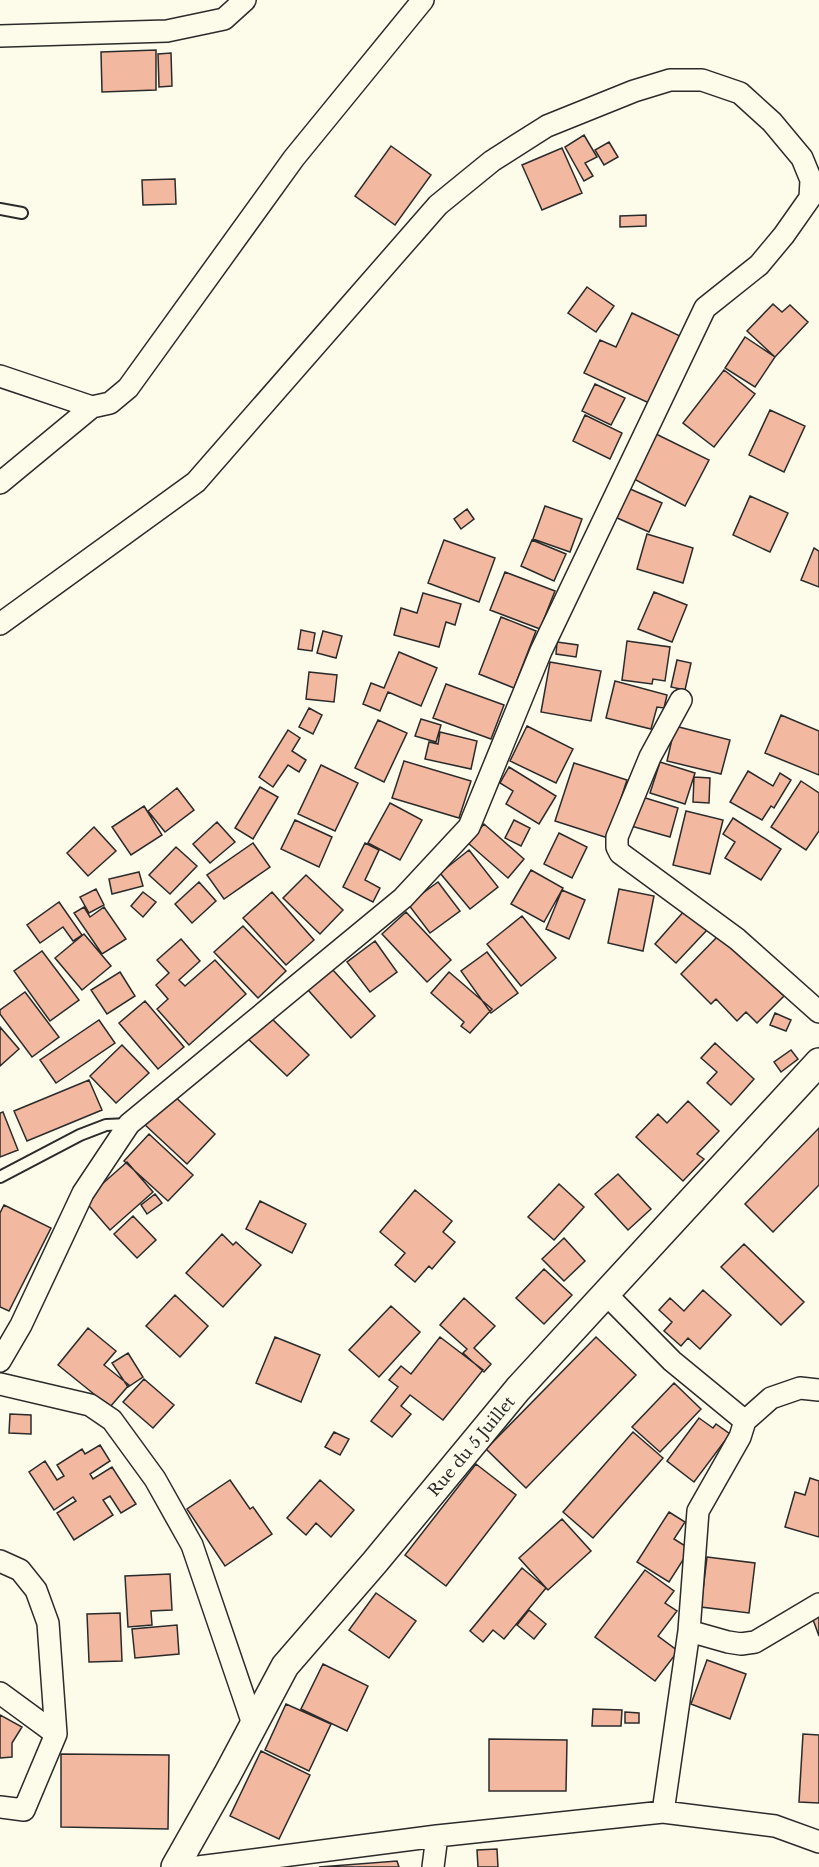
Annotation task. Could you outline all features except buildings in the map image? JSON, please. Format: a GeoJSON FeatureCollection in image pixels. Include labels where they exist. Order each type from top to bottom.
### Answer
{"type":"FeatureCollection","features":[{"type":"Feature","properties":{"kind":"street"},"geometry":{"type":"LineString","coordinates":[[0,36],[168,31],[224,19],[245,0]]}},
{"type":"Feature","properties":{"kind":"street"},"geometry":{"type":"LineString","coordinates":[[0,483],[92,406],[110,402],[128,388],[294,158],[423,0]]}},
{"type":"Feature","properties":{"kind":"street"},"geometry":{"type":"LineString","coordinates":[[0,624],[196,483],[438,205],[492,161],[547,126],[634,91],[670,80],[702,80],[740,93],[772,122],[802,158],[811,180],[810,198],[759,265],[705,308],[541,651],[469,826],[404,898],[129,1124],[83,1193],[21,1325],[0,1361]]}},
{"type":"Feature","properties":{"kind":"street"},"geometry":{"type":"LineString","coordinates":[[0,376],[92,406]]}},
{"type":"Feature","properties":{"kind":"street"},"geometry":{"type":"LineString","coordinates":[[681,700],[650,757],[617,837],[617,847],[620,853],[737,939],[819,1012]]}},
{"type":"Feature","properties":{"kind":"street","name":"Rue du 5 Juillet"},"geometry":{"type":"LineString","coordinates":[[175,1867],[285,1666],[375,1562],[518,1389],[819,1062]]}},
{"type":"Feature","properties":{"kind":"street"},"geometry":{"type":"LineString","coordinates":[[606,1294],[672,1361],[745,1421]]}},
{"type":"Feature","properties":{"kind":"street"},"geometry":{"type":"LineString","coordinates":[[0,1384],[90,1405],[112,1420],[154,1479],[192,1545],[253,1724]]}},
{"type":"Feature","properties":{"kind":"street"},"geometry":{"type":"LineString","coordinates":[[663,1812],[689,1631],[698,1510],[740,1437],[745,1421],[771,1398],[800,1388],[819,1390]]}},
{"type":"Feature","properties":{"kind":"street"},"geometry":{"type":"LineString","coordinates":[[0,1561],[20,1570],[36,1590],[48,1623],[56,1734],[24,1810],[0,1807]]}},
{"type":"Feature","properties":{"kind":"street"},"geometry":{"type":"LineString","coordinates":[[689,1631],[728,1642],[741,1644],[755,1642],[819,1604]]}},
{"type":"Feature","properties":{"kind":"street"},"geometry":{"type":"LineString","coordinates":[[0,1693],[56,1734]]}},
{"type":"Feature","properties":{"kind":"street"},"geometry":{"type":"LineString","coordinates":[[198,1867],[437,1836],[663,1812],[775,1826],[819,1842]]}},
{"type":"Feature","properties":{"kind":"street"},"geometry":{"type":"LineString","coordinates":[[433,1867],[437,1836]]}},
{"type":"Feature","properties":{"kind":"lane"},"geometry":{"type":"LineString","coordinates":[[0,209],[22,213]]}},
{"type":"Feature","properties":{"kind":"lane"},"geometry":{"type":"LineString","coordinates":[[0,1177],[106,1125],[129,1124]]}}]}
